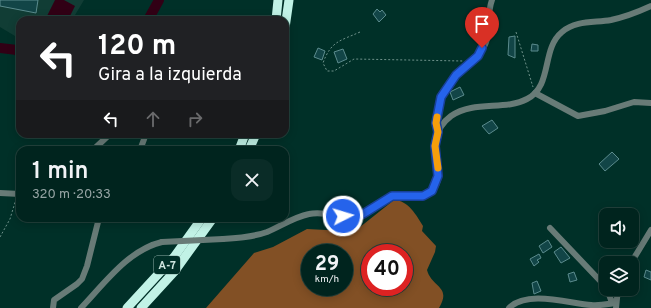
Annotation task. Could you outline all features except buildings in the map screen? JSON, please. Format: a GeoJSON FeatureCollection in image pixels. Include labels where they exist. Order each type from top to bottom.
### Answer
{"type":"FeatureCollection","features":[{"type":"Feature","properties":{"kind":"highway"},"geometry":{"type":"LineString","coordinates":[[276,16],[278,0]]}},
{"type":"Feature","properties":{"kind":"highway"},"geometry":{"type":"LineString","coordinates":[[287,16],[289,0]]}},
{"type":"Feature","properties":{"kind":"highway","name":"A-7"},"geometry":{"type":"LineString","coordinates":[[127,308],[174,257],[199,222]]}},
{"type":"Feature","properties":{"kind":"highway","name":"A-7"},"geometry":{"type":"LineString","coordinates":[[141,308],[178,268],[210,222]]}},
{"type":"Feature","properties":{"kind":"street"},"geometry":{"type":"LineString","coordinates":[[486,0],[489,8]]}},
{"type":"Feature","properties":{"kind":"street"},"geometry":{"type":"LineString","coordinates":[[438,132],[436,123],[441,97],[456,75],[478,56],[487,40],[489,8],[492,0]]}},
{"type":"Feature","properties":{"kind":"street"},"geometry":{"type":"LineString","coordinates":[[289,222],[309,214],[357,216],[370,210],[386,198],[392,196],[418,197],[428,194],[435,186],[438,176],[435,146],[438,132],[445,121],[458,112],[486,105],[525,101],[535,93],[542,83],[554,43],[562,32],[580,23],[626,16],[651,6]]}},
{"type":"Feature","properties":{"kind":"street"},"geometry":{"type":"LineString","coordinates":[[535,93],[578,116],[605,111],[634,102],[651,104]]}},
{"type":"Feature","properties":{"kind":"street"},"geometry":{"type":"LineString","coordinates":[[97,146],[106,138]]}},
{"type":"Feature","properties":{"kind":"street"},"geometry":{"type":"LineString","coordinates":[[0,193],[16,194]]}},
{"type":"Feature","properties":{"kind":"street"},"geometry":{"type":"LineString","coordinates":[[53,308],[54,300],[77,284],[85,273],[98,222]]}},
{"type":"Feature","properties":{"kind":"street"},"geometry":{"type":"LineString","coordinates":[[81,308],[132,257],[148,246],[162,242],[223,239],[256,235],[289,222]]}},
{"type":"Feature","properties":{"kind":"street"},"geometry":{"type":"LineString","coordinates":[[550,228],[599,280]]}},
{"type":"Feature","properties":{"kind":"street"},"geometry":{"type":"LineString","coordinates":[[635,256],[651,230]]}},
{"type":"Feature","properties":{"kind":"street"},"geometry":{"type":"LineString","coordinates":[[610,296],[611,300],[616,305]]}},
{"type":"Feature","properties":{"kind":"street"},"geometry":{"type":"LineString","coordinates":[[509,308],[518,302],[525,300],[564,300],[590,305],[616,305]]}},
{"type":"Feature","properties":{"kind":"path"},"geometry":{"type":"LineString","coordinates":[[360,32],[340,41],[328,49],[323,63],[327,71],[334,71],[354,59],[452,59],[471,62]]}},
{"type":"Feature","properties":{"kind":"path"},"geometry":{"type":"LineString","coordinates":[[516,32],[535,93]]}},
{"type":"Feature","properties":{"kind":"path"},"geometry":{"type":"LineString","coordinates":[[0,237],[10,219],[16,202]]}},
{"type":"Feature","properties":{"kind":"shaded area"},"geometry":{"type":"Polygon","coordinates":[[[0,0],[84,0],[74,16],[16,16],[16,37],[0,27],[0,0]]]}},
{"type":"Feature","properties":{"kind":"shaded area"},"geometry":{"type":"Polygon","coordinates":[[[55,0],[64,0],[75,6],[70,16],[47,16],[55,0]]]}},
{"type":"Feature","properties":{"kind":"shaded area"},"geometry":{"type":"Polygon","coordinates":[[[394,200],[404,203],[412,209],[423,226],[422,231],[436,246],[427,270],[429,276],[442,291],[442,301],[439,308],[206,308],[254,253],[273,247],[307,229],[345,231],[360,227],[394,200]]]}},
{"type":"Feature","properties":{"kind":"waterway"},"geometry":{"type":"LineString","coordinates":[[150,16],[159,0]]}},
{"type":"Feature","properties":{"kind":"waterway"},"geometry":{"type":"LineString","coordinates":[[0,48],[16,50]]}},
{"type":"Feature","properties":{"kind":"slow traffic"},"geometry":{"type":"LineString","coordinates":[[437,117],[436,123],[438,132],[435,146],[438,168]]}},
{"type":"Feature","properties":{"kind":"route"},"geometry":{"type":"LineString","coordinates":[[343,216],[357,216],[363,214],[386,198],[392,196],[423,196],[432,191],[438,176],[435,146],[438,132],[436,123],[441,97],[456,75],[478,56],[482,48]]}}]}
